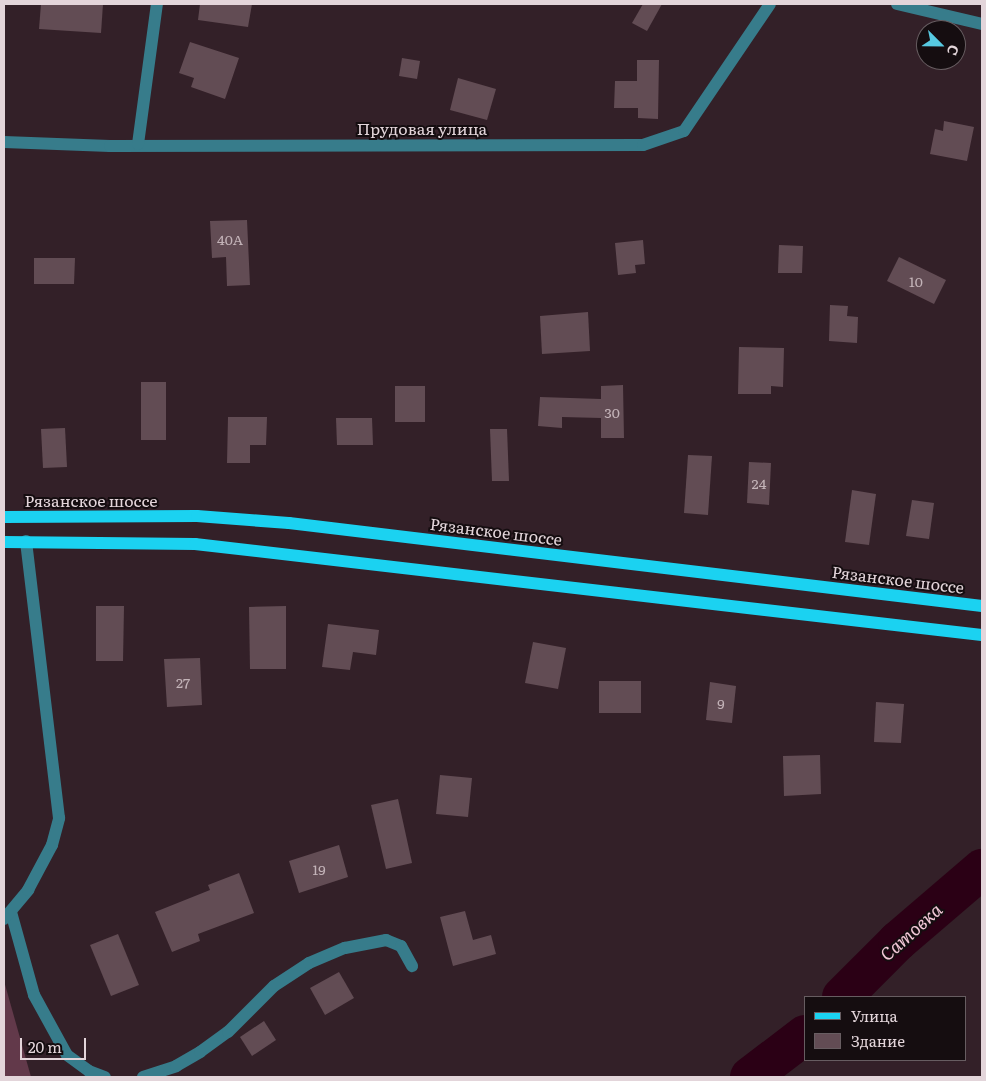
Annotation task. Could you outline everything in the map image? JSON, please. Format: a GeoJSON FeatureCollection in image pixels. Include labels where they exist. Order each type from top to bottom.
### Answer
{"type":"FeatureCollection","features":[{"type":"Feature","properties":{"kind":"main road","name":"Рязанское шоссе"},"geometry":{"type":"LineString","coordinates":[[4,517],[197,516],[289,523],[982,606]]}},
{"type":"Feature","properties":{"kind":"main road"},"geometry":{"type":"LineString","coordinates":[[4,542],[195,544],[982,635]]}},
{"type":"Feature","properties":{"kind":"street"},"geometry":{"type":"LineString","coordinates":[[138,144],[157,4]]}},
{"type":"Feature","properties":{"kind":"street","name":"Прудовая улица"},"geometry":{"type":"LineString","coordinates":[[4,142],[643,145],[684,131],[770,4]]}},
{"type":"Feature","properties":{"kind":"street"},"geometry":{"type":"LineString","coordinates":[[897,4],[982,24]]}},
{"type":"Feature","properties":{"kind":"street"},"geometry":{"type":"LineString","coordinates":[[26,542],[59,818],[52,845],[28,890],[7,916],[34,995],[67,1055],[89,1071],[106,1077]]}},
{"type":"Feature","properties":{"kind":"street"},"geometry":{"type":"LineString","coordinates":[[143,1077],[176,1066],[200,1052],[228,1032],[274,986],[309,963],[345,948],[386,940],[401,946],[412,966]]}},
{"type":"Feature","properties":{"kind":"shaded area"},"geometry":{"type":"Polygon","coordinates":[[[4,981],[31,1077],[4,1077],[4,981]]]}},
{"type":"Feature","properties":{"kind":"building"},"geometry":{"type":"Polygon","coordinates":[[[41,4],[103,4],[101,33],[39,29],[41,4]]]}},
{"type":"Feature","properties":{"kind":"building"},"geometry":{"type":"Polygon","coordinates":[[[200,4],[252,4],[248,27],[198,20],[200,4]]]}},
{"type":"Feature","properties":{"kind":"building"},"geometry":{"type":"Polygon","coordinates":[[[643,4],[662,4],[647,31],[632,23],[643,4]]]}},
{"type":"Feature","properties":{"kind":"building"},"geometry":{"type":"Polygon","coordinates":[[[190,42],[239,58],[225,99],[191,87],[194,78],[179,73],[190,42]]]}},
{"type":"Feature","properties":{"kind":"building"},"geometry":{"type":"Polygon","coordinates":[[[402,58],[420,61],[417,79],[399,76],[402,58]]]}},
{"type":"Feature","properties":{"kind":"building"},"geometry":{"type":"Polygon","coordinates":[[[637,60],[659,60],[658,119],[638,118],[638,108],[614,108],[615,81],[637,81],[637,60]]]}},
{"type":"Feature","properties":{"kind":"building"},"geometry":{"type":"Polygon","coordinates":[[[458,78],[496,89],[487,120],[450,110],[458,78]]]}},
{"type":"Feature","properties":{"kind":"building"},"geometry":{"type":"Polygon","coordinates":[[[944,121],[974,127],[967,161],[930,154],[935,129],[943,131],[944,121]]]}},
{"type":"Feature","properties":{"kind":"building"},"geometry":{"type":"Polygon","coordinates":[[[247,220],[250,285],[227,286],[226,257],[212,258],[210,221],[247,220]]]}},
{"type":"Feature","properties":{"kind":"building"},"geometry":{"type":"Polygon","coordinates":[[[643,240],[645,264],[635,265],[636,273],[618,275],[615,243],[643,240]]]}},
{"type":"Feature","properties":{"kind":"building"},"geometry":{"type":"Polygon","coordinates":[[[779,245],[803,246],[802,273],[778,273],[779,245]]]}},
{"type":"Feature","properties":{"kind":"building"},"geometry":{"type":"Polygon","coordinates":[[[899,257],[946,280],[934,304],[887,281],[899,257]]]}},
{"type":"Feature","properties":{"kind":"building"},"geometry":{"type":"Polygon","coordinates":[[[34,258],[75,258],[74,284],[34,284],[34,258]]]}},
{"type":"Feature","properties":{"kind":"building"},"geometry":{"type":"Polygon","coordinates":[[[830,305],[848,306],[847,316],[858,317],[857,343],[829,341],[830,305]]]}},
{"type":"Feature","properties":{"kind":"building"},"geometry":{"type":"Polygon","coordinates":[[[588,312],[590,351],[542,354],[540,316],[588,312]]]}},
{"type":"Feature","properties":{"kind":"building"},"geometry":{"type":"Polygon","coordinates":[[[739,347],[784,348],[783,387],[771,386],[771,394],[738,394],[739,347]]]}},
{"type":"Feature","properties":{"kind":"building"},"geometry":{"type":"Polygon","coordinates":[[[141,382],[166,382],[166,440],[141,440],[141,382]]]}},
{"type":"Feature","properties":{"kind":"building"},"geometry":{"type":"Polygon","coordinates":[[[623,385],[624,438],[601,438],[601,418],[562,417],[562,428],[538,426],[540,397],[601,399],[601,386],[623,385]]]}},
{"type":"Feature","properties":{"kind":"building"},"geometry":{"type":"Polygon","coordinates":[[[395,386],[425,386],[425,422],[395,422],[395,386]]]}},
{"type":"Feature","properties":{"kind":"building"},"geometry":{"type":"Polygon","coordinates":[[[228,417],[267,417],[266,445],[250,445],[250,463],[227,463],[228,417]]]}},
{"type":"Feature","properties":{"kind":"building"},"geometry":{"type":"Polygon","coordinates":[[[336,418],[372,418],[373,445],[337,445],[336,418]]]}},
{"type":"Feature","properties":{"kind":"building"},"geometry":{"type":"Polygon","coordinates":[[[65,428],[67,467],[43,468],[41,429],[65,428]]]}},
{"type":"Feature","properties":{"kind":"building"},"geometry":{"type":"Polygon","coordinates":[[[490,429],[507,429],[509,481],[492,481],[490,429]]]}},
{"type":"Feature","properties":{"kind":"building"},"geometry":{"type":"Polygon","coordinates":[[[688,455],[712,456],[708,515],[684,513],[688,455]]]}},
{"type":"Feature","properties":{"kind":"building"},"geometry":{"type":"Polygon","coordinates":[[[749,462],[771,463],[769,505],[747,503],[749,462]]]}},
{"type":"Feature","properties":{"kind":"building"},"geometry":{"type":"Polygon","coordinates":[[[852,490],[876,494],[869,545],[845,542],[852,490]]]}},
{"type":"Feature","properties":{"kind":"building"},"geometry":{"type":"Polygon","coordinates":[[[912,500],[934,503],[929,539],[906,536],[912,500]]]}},
{"type":"Feature","properties":{"kind":"building"},"geometry":{"type":"Polygon","coordinates":[[[96,606],[124,606],[123,661],[96,661],[96,606]]]}},
{"type":"Feature","properties":{"kind":"building"},"geometry":{"type":"Polygon","coordinates":[[[286,606],[286,669],[250,669],[249,607],[286,606]]]}},
{"type":"Feature","properties":{"kind":"building"},"geometry":{"type":"Polygon","coordinates":[[[328,624],[379,630],[376,655],[353,652],[350,670],[322,667],[328,624]]]}},
{"type":"Feature","properties":{"kind":"building"},"geometry":{"type":"Polygon","coordinates":[[[533,642],[566,648],[558,689],[525,683],[533,642]]]}},
{"type":"Feature","properties":{"kind":"building"},"geometry":{"type":"Polygon","coordinates":[[[200,658],[202,705],[167,707],[164,659],[200,658]]]}},
{"type":"Feature","properties":{"kind":"building"},"geometry":{"type":"Polygon","coordinates":[[[599,681],[641,681],[641,713],[599,713],[599,681]]]}},
{"type":"Feature","properties":{"kind":"building"},"geometry":{"type":"Polygon","coordinates":[[[710,682],[736,686],[732,723],[706,720],[710,682]]]}},
{"type":"Feature","properties":{"kind":"building"},"geometry":{"type":"Polygon","coordinates":[[[876,702],[904,704],[901,743],[874,742],[876,702]]]}},
{"type":"Feature","properties":{"kind":"building"},"geometry":{"type":"Polygon","coordinates":[[[820,755],[821,794],[784,796],[783,756],[820,755]]]}},
{"type":"Feature","properties":{"kind":"building"},"geometry":{"type":"Polygon","coordinates":[[[440,775],[472,778],[468,817],[436,814],[440,775]]]}},
{"type":"Feature","properties":{"kind":"building"},"geometry":{"type":"Polygon","coordinates":[[[398,799],[412,863],[386,869],[371,805],[398,799]]]}},
{"type":"Feature","properties":{"kind":"building"},"geometry":{"type":"Polygon","coordinates":[[[339,845],[348,877],[299,893],[289,861],[339,845]]]}},
{"type":"Feature","properties":{"kind":"building"},"geometry":{"type":"Polygon","coordinates":[[[239,873],[254,913],[198,934],[200,941],[172,952],[155,912],[210,890],[208,885],[239,873]]]}},
{"type":"Feature","properties":{"kind":"building"},"geometry":{"type":"Polygon","coordinates":[[[465,911],[473,940],[491,935],[496,954],[453,966],[440,917],[465,911]]]}},
{"type":"Feature","properties":{"kind":"building"},"geometry":{"type":"Polygon","coordinates":[[[118,934],[139,985],[111,996],[90,945],[118,934]]]}},
{"type":"Feature","properties":{"kind":"building"},"geometry":{"type":"Polygon","coordinates":[[[339,972],[354,998],[325,1015],[310,988],[339,972]]]}},
{"type":"Feature","properties":{"kind":"building"},"geometry":{"type":"Polygon","coordinates":[[[264,1021],[276,1040],[252,1056],[240,1037],[264,1021]]]}},
{"type":"Feature","properties":{"kind":"waterway","name":"Сатовка"},"geometry":{"type":"LineString","coordinates":[[843,996],[898,941],[982,869]]}},
{"type":"Feature","properties":{"kind":"waterway","name":"Сатовка"},"geometry":{"type":"LineString","coordinates":[[750,1077],[804,1036]]}}]}
